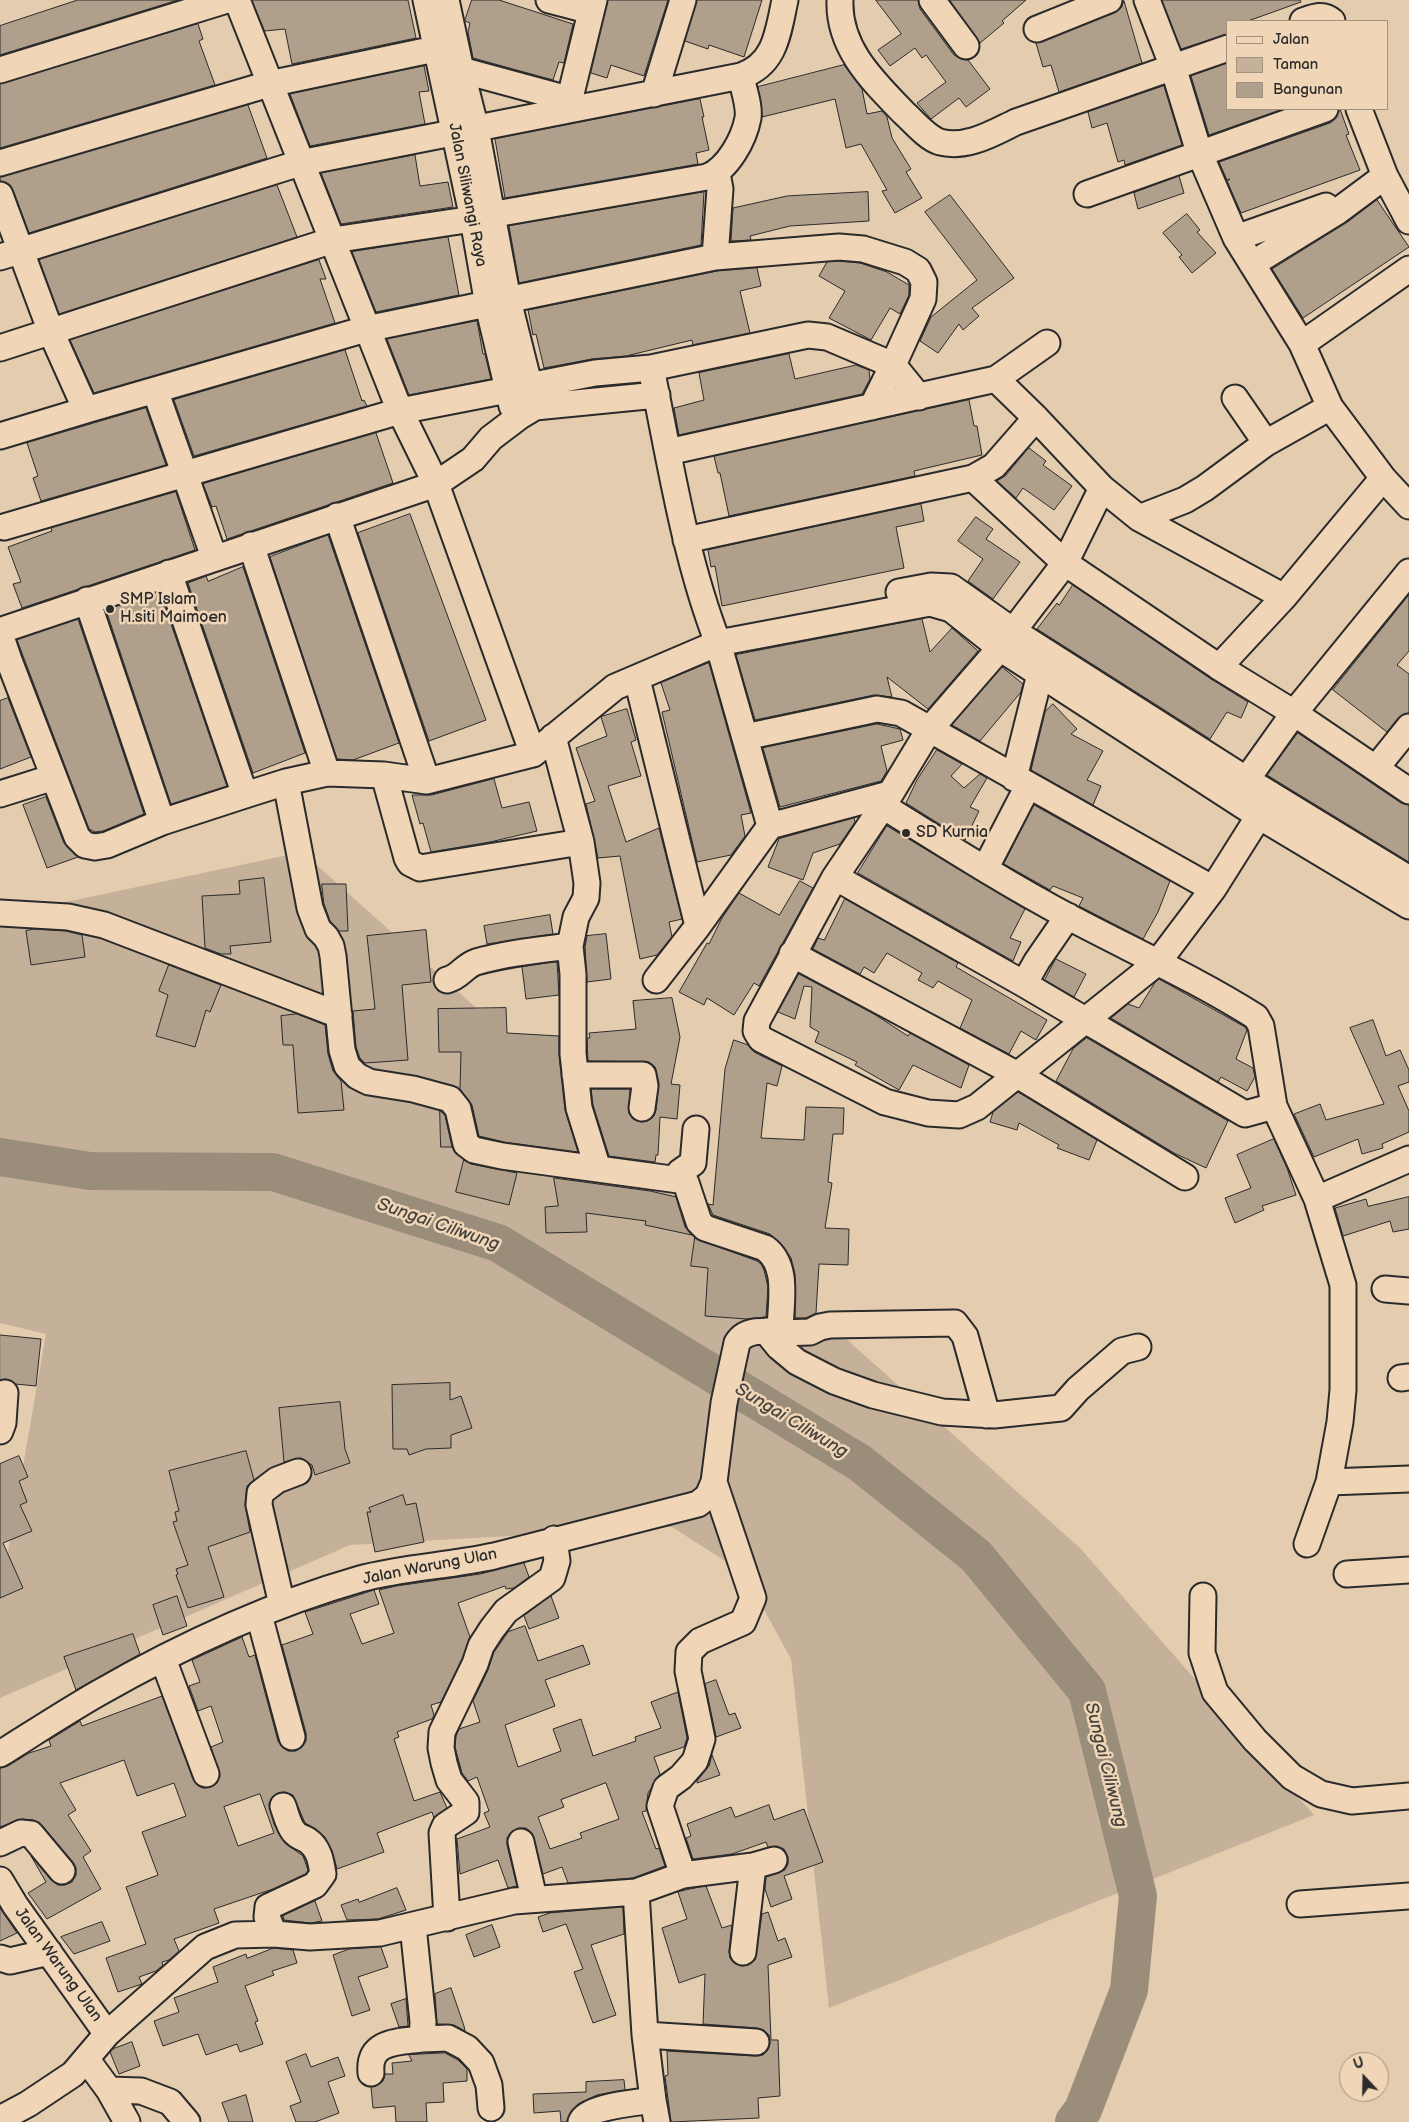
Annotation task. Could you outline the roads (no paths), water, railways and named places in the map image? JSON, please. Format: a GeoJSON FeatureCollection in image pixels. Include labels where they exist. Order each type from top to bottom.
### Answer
{"type":"FeatureCollection","features":[{"type":"Feature","properties":{"kind":"street"},"geometry":{"type":"LineString","coordinates":[[0,70],[227,0]]}},
{"type":"Feature","properties":{"kind":"street"},"geometry":{"type":"LineString","coordinates":[[237,0],[300,163],[333,240],[366,329],[400,411],[436,484],[533,754]]}},
{"type":"Feature","properties":{"kind":"street","name":"Jalan Siliwangi Raya"},"geometry":{"type":"LineString","coordinates":[[426,0],[466,131],[498,302],[521,400]]}},
{"type":"Feature","properties":{"kind":"street","name":"Jalan Siliwangi Raya"},"geometry":{"type":"LineString","coordinates":[[446,0],[446,63]]}},
{"type":"Feature","properties":{"kind":"street"},"geometry":{"type":"LineString","coordinates":[[549,0],[593,5],[568,104]]}},
{"type":"Feature","properties":{"kind":"street"},"geometry":{"type":"LineString","coordinates":[[654,94],[683,0]]}},
{"type":"Feature","properties":{"kind":"street"},"geometry":{"type":"LineString","coordinates":[[10,254],[300,163],[466,131],[568,104],[654,94],[741,76],[754,71],[768,59],[776,39],[785,0]]}},
{"type":"Feature","properties":{"kind":"street"},"geometry":{"type":"LineString","coordinates":[[840,0],[842,27],[867,74],[918,127],[938,142],[961,144],[987,136],[1016,122],[1226,49]]}},
{"type":"Feature","properties":{"kind":"street"},"geometry":{"type":"LineString","coordinates":[[932,0],[966,46]]}},
{"type":"Feature","properties":{"kind":"street"},"geometry":{"type":"LineString","coordinates":[[1037,29],[1109,0]]}},
{"type":"Feature","properties":{"kind":"street"},"geometry":{"type":"LineString","coordinates":[[1147,0],[1173,67],[1200,152],[1236,238],[1302,344],[1330,407],[1383,478],[1409,506]]}},
{"type":"Feature","properties":{"kind":"street"},"geometry":{"type":"LineString","coordinates":[[1306,20],[1325,16],[1331,20]]}},
{"type":"Feature","properties":{"kind":"street"},"geometry":{"type":"LineString","coordinates":[[0,163],[269,84],[446,63],[568,104]]}},
{"type":"Feature","properties":{"kind":"street"},"geometry":{"type":"LineString","coordinates":[[0,348],[333,240],[482,217],[707,177],[717,173],[740,141],[748,116],[741,76]]}},
{"type":"Feature","properties":{"kind":"street"},"geometry":{"type":"LineString","coordinates":[[1087,194],[1200,152],[1322,110]]}},
{"type":"Feature","properties":{"kind":"street"},"geometry":{"type":"LineString","coordinates":[[1359,110],[1385,176],[1409,221]]}},
{"type":"Feature","properties":{"kind":"street"},"geometry":{"type":"LineString","coordinates":[[715,257],[720,190],[717,173]]}},
{"type":"Feature","properties":{"kind":"street"},"geometry":{"type":"LineString","coordinates":[[1252,264],[1343,207],[1385,176]]}},
{"type":"Feature","properties":{"kind":"street"},"geometry":{"type":"LineString","coordinates":[[0,195],[10,254],[50,332],[86,410]]}},
{"type":"Feature","properties":{"kind":"street"},"geometry":{"type":"LineString","coordinates":[[1236,238],[1357,196]]}},
{"type":"Feature","properties":{"kind":"street"},"geometry":{"type":"LineString","coordinates":[[0,436],[366,329],[715,257],[839,247],[863,249],[912,266],[922,276],[924,290],[922,299],[872,407]]}},
{"type":"Feature","properties":{"kind":"street"},"geometry":{"type":"LineString","coordinates":[[1302,344],[1409,269]]}},
{"type":"Feature","properties":{"kind":"street"},"geometry":{"type":"LineString","coordinates":[[919,397],[893,365],[828,337],[808,335],[651,368],[595,374],[521,400],[473,459],[436,484],[5,629],[1,634],[10,663],[77,837],[84,845],[95,847],[107,845],[162,822],[286,782],[328,773],[384,775],[427,781],[533,754],[606,692],[637,679],[715,636],[940,585],[952,587],[1040,674],[1240,790],[1270,794],[1409,878]]}},
{"type":"Feature","properties":{"kind":"street"},"geometry":{"type":"LineString","coordinates":[[668,452],[996,379],[1047,343]]}},
{"type":"Feature","properties":{"kind":"street"},"geometry":{"type":"LineString","coordinates":[[651,368],[686,540],[770,826]]}},
{"type":"Feature","properties":{"kind":"street"},"geometry":{"type":"LineString","coordinates":[[996,379],[1102,488],[1139,518],[1284,597]]}},
{"type":"Feature","properties":{"kind":"street"},"geometry":{"type":"LineString","coordinates":[[155,390],[214,558]]}},
{"type":"Feature","properties":{"kind":"street"},"geometry":{"type":"LineString","coordinates":[[4,527],[400,411],[521,400],[657,395]]}},
{"type":"Feature","properties":{"kind":"street"},"geometry":{"type":"LineString","coordinates":[[1235,398],[1266,443]]}},
{"type":"Feature","properties":{"kind":"street"},"geometry":{"type":"LineString","coordinates":[[1139,518],[1185,500],[1205,488],[1266,443],[1330,407]]}},
{"type":"Feature","properties":{"kind":"street"},"geometry":{"type":"LineString","coordinates":[[686,540],[973,478],[994,466],[1036,418]]}},
{"type":"Feature","properties":{"kind":"street"},"geometry":{"type":"LineString","coordinates":[[973,478],[1065,563],[1409,791]]}},
{"type":"Feature","properties":{"kind":"street"},"geometry":{"type":"LineString","coordinates":[[1219,666],[1284,597],[1383,478]]}},
{"type":"Feature","properties":{"kind":"street"},"geometry":{"type":"LineString","coordinates":[[1102,488],[1065,563],[1006,639],[929,730],[835,877],[757,1021],[756,1031],[761,1039],[885,1102],[928,1113],[959,1115],[968,1111],[1087,1020],[1158,962],[1213,889],[1259,816],[1270,794]]}},
{"type":"Feature","properties":{"kind":"street"},"geometry":{"type":"LineString","coordinates":[[338,516],[427,781]]}},
{"type":"Feature","properties":{"kind":"street"},"geometry":{"type":"LineString","coordinates":[[251,545],[328,773]]}},
{"type":"Feature","properties":{"kind":"street"},"geometry":{"type":"LineString","coordinates":[[1240,790],[1294,713],[1409,572]]}},
{"type":"Feature","properties":{"kind":"street"},"geometry":{"type":"LineString","coordinates":[[169,573],[245,795]]}},
{"type":"Feature","properties":{"kind":"street"},"geometry":{"type":"LineString","coordinates":[[87,600],[162,822]]}},
{"type":"Feature","properties":{"kind":"street"},"geometry":{"type":"LineString","coordinates":[[1006,639],[1240,790],[1259,816],[1409,906]]}},
{"type":"Feature","properties":{"kind":"street"},"geometry":{"type":"LineString","coordinates":[[985,869],[1021,782],[1040,674]]}},
{"type":"Feature","properties":{"kind":"street"},"geometry":{"type":"LineString","coordinates":[[637,679],[698,926]]}},
{"type":"Feature","properties":{"kind":"street"},"geometry":{"type":"LineString","coordinates":[[745,737],[877,709],[901,713],[1213,889]]}},
{"type":"Feature","properties":{"kind":"street"},"geometry":{"type":"LineString","coordinates":[[1376,768],[1409,727]]}},
{"type":"Feature","properties":{"kind":"street"},"geometry":{"type":"LineString","coordinates":[[553,737],[581,842],[587,883],[586,898],[576,917],[570,946],[573,974],[574,1075],[579,1108],[598,1169]]}},
{"type":"Feature","properties":{"kind":"street"},"geometry":{"type":"LineString","coordinates":[[384,775],[407,858],[420,868],[581,842]]}},
{"type":"Feature","properties":{"kind":"street"},"geometry":{"type":"LineString","coordinates":[[0,794],[54,777]]}},
{"type":"Feature","properties":{"kind":"street"},"geometry":{"type":"LineString","coordinates":[[286,782],[310,908],[318,929],[331,946],[342,1050],[347,1066],[357,1076],[369,1082],[425,1091],[450,1100],[458,1109],[466,1144],[474,1150],[502,1156],[682,1181],[688,1186],[699,1222],[704,1228],[765,1248],[773,1254],[781,1271],[773,1332],[779,1348],[796,1362],[834,1381],[873,1395],[942,1412],[987,1415],[1061,1408],[1078,1389],[1122,1351],[1138,1346]]}},
{"type":"Feature","properties":{"kind":"street"},"geometry":{"type":"LineString","coordinates":[[656,980],[698,926],[770,826],[886,800],[985,869],[1068,916],[1158,962],[1256,1018],[1261,1026],[1274,1106],[1317,1199],[1343,1285],[1343,1390],[1340,1422],[1329,1482],[1307,1544]]}},
{"type":"Feature","properties":{"kind":"street"},"geometry":{"type":"LineString","coordinates":[[835,877],[1087,1020],[1245,1114],[1274,1106]]}},
{"type":"Feature","properties":{"kind":"street"},"geometry":{"type":"LineString","coordinates":[[0,913],[68,917],[104,924],[339,1015]]}},
{"type":"Feature","properties":{"kind":"street"},"geometry":{"type":"LineString","coordinates":[[1024,984],[1037,961],[1068,916]]}},
{"type":"Feature","properties":{"kind":"street"},"geometry":{"type":"LineString","coordinates":[[447,980],[460,975],[466,966],[475,962],[570,946]]}},
{"type":"Feature","properties":{"kind":"street"},"geometry":{"type":"LineString","coordinates":[[792,954],[1016,1074],[1185,1177]]}},
{"type":"Feature","properties":{"kind":"street"},"geometry":{"type":"LineString","coordinates":[[574,1075],[643,1075],[645,1086],[642,1108]]}},
{"type":"Feature","properties":{"kind":"street"},"geometry":{"type":"LineString","coordinates":[[676,1179],[680,1172],[693,1163],[696,1129]]}},
{"type":"Feature","properties":{"kind":"street"},"geometry":{"type":"LineString","coordinates":[[1317,1199],[1409,1159]]}},
{"type":"Feature","properties":{"kind":"street"},"geometry":{"type":"LineString","coordinates":[[773,1332],[810,1332],[830,1325],[956,1322],[964,1336],[987,1415]]}},
{"type":"Feature","properties":{"kind":"street","name":"Jalan Warung Ulan"},"geometry":{"type":"LineString","coordinates":[[0,1754],[97,1694],[163,1659],[282,1605],[322,1590],[407,1568],[475,1560],[698,1504],[708,1496],[714,1482],[724,1403],[737,1343],[742,1336],[757,1331],[773,1332]]}},
{"type":"Feature","properties":{"kind":"street"},"geometry":{"type":"LineString","coordinates":[[0,1431],[3,1423],[5,1393]]}},
{"type":"Feature","properties":{"kind":"street"},"geometry":{"type":"LineString","coordinates":[[282,1605],[259,1505],[260,1492],[277,1480],[298,1472]]}},
{"type":"Feature","properties":{"kind":"street"},"geometry":{"type":"LineString","coordinates":[[1329,1482],[1409,1479]]}},
{"type":"Feature","properties":{"kind":"street"},"geometry":{"type":"LineString","coordinates":[[683,1875],[660,1806],[666,1788],[681,1777],[695,1761],[702,1739],[688,1670],[688,1652],[700,1641],[743,1622],[753,1598],[714,1482]]}},
{"type":"Feature","properties":{"kind":"street"},"geometry":{"type":"LineString","coordinates":[[447,1918],[442,1833],[446,1826],[466,1812],[466,1802],[450,1780],[444,1763],[441,1748],[442,1732],[475,1664],[481,1646],[492,1629],[506,1611],[552,1578],[557,1561],[554,1539]]}},
{"type":"Feature","properties":{"kind":"street"},"geometry":{"type":"LineString","coordinates":[[1347,1574],[1409,1570]]}},
{"type":"Feature","properties":{"kind":"street"},"geometry":{"type":"LineString","coordinates":[[1203,1596],[1202,1653],[1215,1692],[1255,1740],[1292,1777],[1321,1794],[1352,1800],[1409,1796]]}},
{"type":"Feature","properties":{"kind":"street"},"geometry":{"type":"LineString","coordinates":[[259,1616],[292,1737]]}},
{"type":"Feature","properties":{"kind":"street"},"geometry":{"type":"LineString","coordinates":[[163,1659],[206,1774]]}},
{"type":"Feature","properties":{"kind":"street"},"geometry":{"type":"LineString","coordinates":[[274,1934],[267,1917],[268,1907],[315,1885],[323,1874],[321,1859],[315,1848],[306,1839],[298,1837],[292,1830],[284,1806]]}},
{"type":"Feature","properties":{"kind":"street"},"geometry":{"type":"LineString","coordinates":[[0,1843],[21,1833],[31,1834],[62,1871]]}},
{"type":"Feature","properties":{"kind":"street"},"geometry":{"type":"LineString","coordinates":[[521,1842],[534,1898]]}},
{"type":"Feature","properties":{"kind":"street"},"geometry":{"type":"LineString","coordinates":[[108,2034],[205,1947],[235,1935],[274,1934],[310,1937],[380,1933],[447,1918],[492,1905],[534,1898],[598,1896],[636,1892],[683,1875],[763,1863],[743,1952]]}},
{"type":"Feature","properties":{"kind":"street","name":"Jalan Warung Ulan"},"geometry":{"type":"LineString","coordinates":[[0,1880],[15,1905],[108,2034],[73,2074],[55,2087],[0,2118]]}},
{"type":"Feature","properties":{"kind":"street"},"geometry":{"type":"LineString","coordinates":[[581,2122],[582,2118],[591,2112],[655,2111],[645,2035],[636,1892]]}},
{"type":"Feature","properties":{"kind":"street"},"geometry":{"type":"LineString","coordinates":[[1300,1904],[1409,1896]]}},
{"type":"Feature","properties":{"kind":"street"},"geometry":{"type":"LineString","coordinates":[[413,1926],[423,2022],[422,2039]]}},
{"type":"Feature","properties":{"kind":"street"},"geometry":{"type":"LineString","coordinates":[[0,1958],[10,1961],[49,1952]]}},
{"type":"Feature","properties":{"kind":"street"},"geometry":{"type":"LineString","coordinates":[[645,2035],[756,2042]]}},
{"type":"Feature","properties":{"kind":"street"},"geometry":{"type":"LineString","coordinates":[[371,2073],[370,2063],[376,2051],[385,2045],[396,2041],[448,2038],[467,2048],[481,2063],[489,2085],[491,2108]]}},
{"type":"Feature","properties":{"kind":"street"},"geometry":{"type":"LineString","coordinates":[[87,2060],[109,2090],[126,2122]]}},
{"type":"Feature","properties":{"kind":"street"},"geometry":{"type":"LineString","coordinates":[[109,2090],[141,2091],[170,2102],[187,2122]]}},
{"type":"Feature","properties":{"kind":"waterway","name":"Sungai Ciliwung"},"geometry":{"type":"LineString","coordinates":[[0,1157],[90,1171],[273,1172],[498,1243],[860,1463],[976,1556],[1087,1691],[1138,1896],[1129,1990],[1083,2110],[1074,2122]]}},
{"type":"Feature","properties":{"kind":"place","name":"SMP Islam H.siti Maimoen"},"geometry":{"type":"Point","coordinates":[110,609]}},
{"type":"Feature","properties":{"kind":"place","name":"SD Kurnia"},"geometry":{"type":"Point","coordinates":[906,833]}}]}
